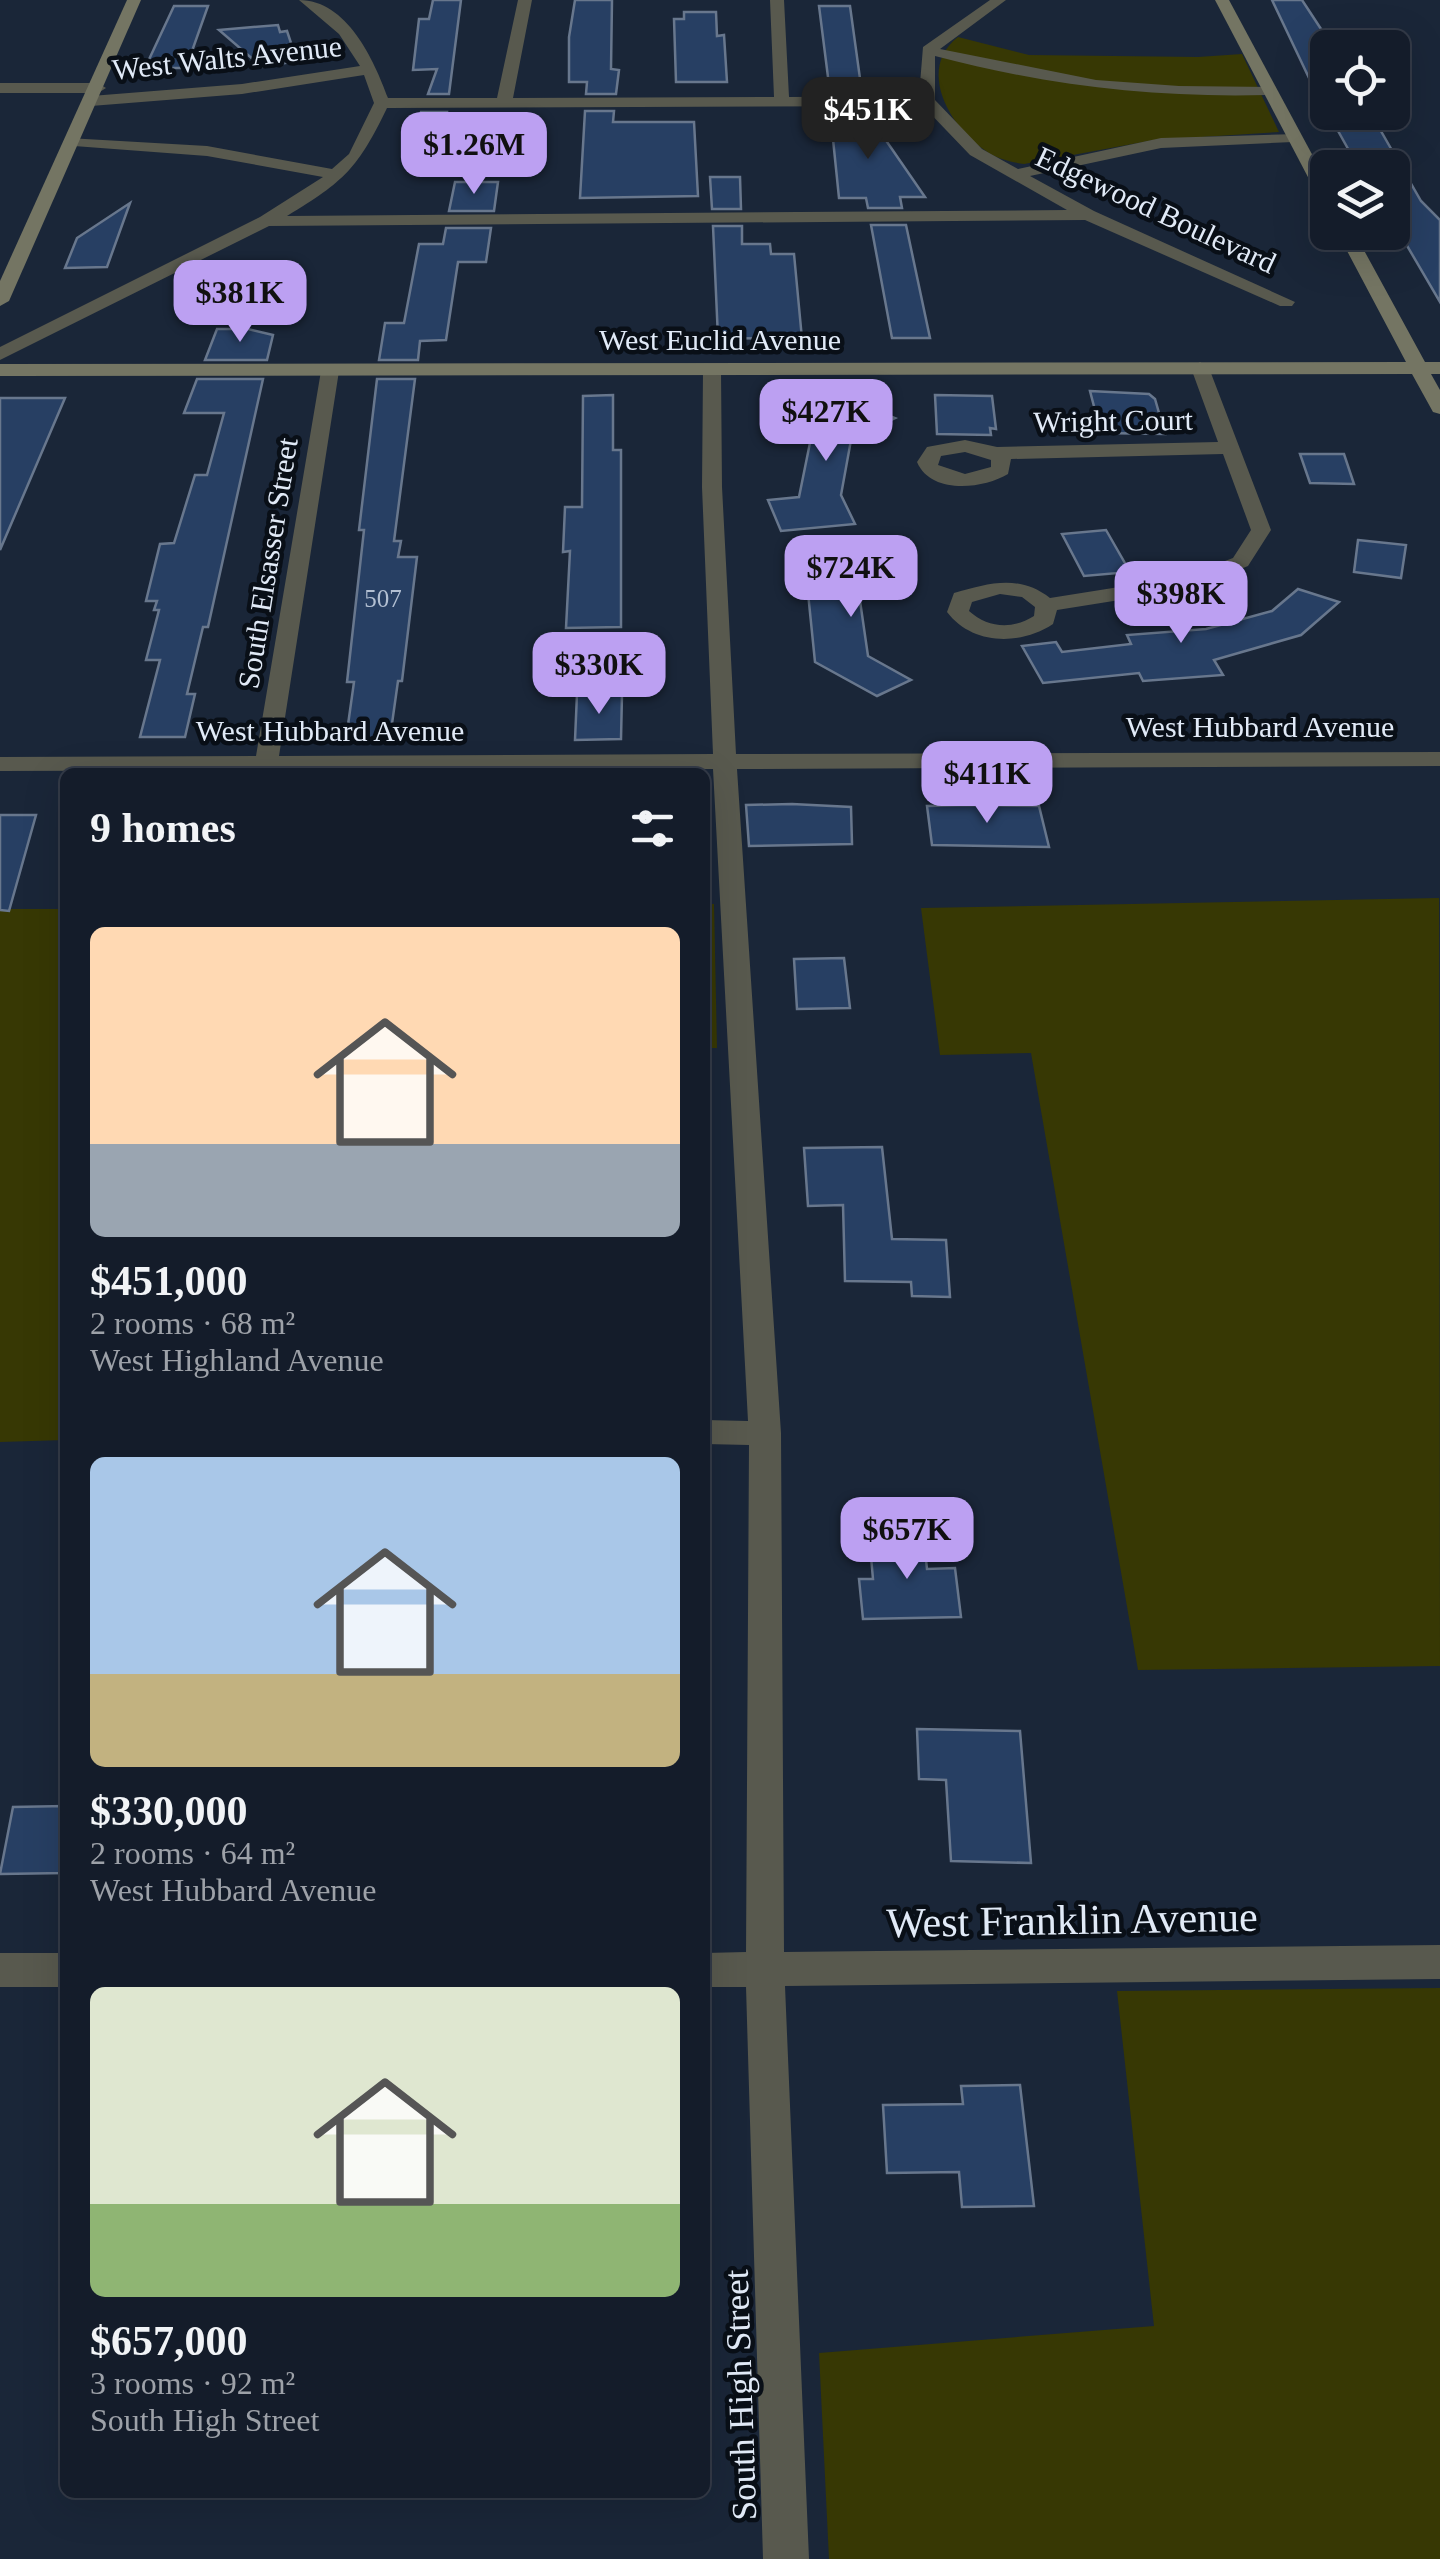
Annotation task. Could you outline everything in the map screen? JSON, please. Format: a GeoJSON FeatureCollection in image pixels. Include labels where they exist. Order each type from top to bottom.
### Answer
{"type":"FeatureCollection","features":[{"type":"Feature","properties":{"kind":"street"},"geometry":{"type":"LineString","coordinates":[[0,301],[134,0]]}},
{"type":"Feature","properties":{"kind":"street"},"geometry":{"type":"LineString","coordinates":[[0,354],[266,221],[338,175],[356,156],[379,112],[370,69],[359,48],[330,13],[306,0]]}},
{"type":"Feature","properties":{"kind":"street"},"geometry":{"type":"LineString","coordinates":[[504,102],[525,0]]}},
{"type":"Feature","properties":{"kind":"street"},"geometry":{"type":"LineString","coordinates":[[777,0],[782,101]]}},
{"type":"Feature","properties":{"kind":"street"},"geometry":{"type":"LineString","coordinates":[[928,50],[999,0]]}},
{"type":"Feature","properties":{"kind":"street"},"geometry":{"type":"LineString","coordinates":[[1222,0],[1310,168]]}},
{"type":"Feature","properties":{"kind":"street"},"geometry":{"type":"LineString","coordinates":[[379,112],[504,102],[927,100],[928,50]]}},
{"type":"Feature","properties":{"kind":"street"},"geometry":{"type":"LineString","coordinates":[[928,50],[1013,73],[1118,90],[1200,94],[1267,90]]}},
{"type":"Feature","properties":{"kind":"street","name":"West Walts Avenue"},"geometry":{"type":"LineString","coordinates":[[0,88],[94,94],[242,89],[370,69]]}},
{"type":"Feature","properties":{"kind":"street","name":"Edgewood Boulevard"},"geometry":{"type":"LineString","coordinates":[[927,100],[976,152],[1088,215],[1286,302]]}},
{"type":"Feature","properties":{"kind":"street"},"geometry":{"type":"LineString","coordinates":[[1016,174],[1161,143],[1292,137]]}},
{"type":"Feature","properties":{"kind":"street"},"geometry":{"type":"LineString","coordinates":[[74,141],[168,144],[256,156],[338,175]]}},
{"type":"Feature","properties":{"kind":"street"},"geometry":{"type":"LineString","coordinates":[[266,221],[1088,215]]}},
{"type":"Feature","properties":{"kind":"street"},"geometry":{"type":"LineString","coordinates":[[1357,250],[1430,368],[1440,408]]}},
{"type":"Feature","properties":{"kind":"street"},"geometry":{"type":"LineString","coordinates":[[1046,605],[1187,583],[1241,562],[1261,530],[1200,368]]}},
{"type":"Feature","properties":{"kind":"street","name":"West Euclid Avenue"},"geometry":{"type":"LineString","coordinates":[[0,370],[1430,368]]}},
{"type":"Feature","properties":{"kind":"street","name":"South High Street"},"geometry":{"type":"LineString","coordinates":[[712,370],[712,487],[725,763],[765,1433],[765,1970],[786,2559]]}},
{"type":"Feature","properties":{"kind":"street","name":"South Elsasser Street"},"geometry":{"type":"LineString","coordinates":[[266,764],[330,371]]}},
{"type":"Feature","properties":{"kind":"street","name":"Wright Court"},"geometry":{"type":"LineString","coordinates":[[994,453],[1232,448]]}},
{"type":"Feature","properties":{"kind":"street","name":"West Hubbard Avenue"},"geometry":{"type":"LineString","coordinates":[[0,764],[1440,759]]}},
{"type":"Feature","properties":{"kind":"street"},"geometry":{"type":"LineString","coordinates":[[710,1432],[765,1433]]}},
{"type":"Feature","properties":{"kind":"street","name":"West Franklin Avenue"},"geometry":{"type":"LineString","coordinates":[[710,1970],[1440,1962]]}},
{"type":"Feature","properties":{"kind":"street"},"geometry":{"type":"LineString","coordinates":[[0,1970],[60,1970]]}},
{"type":"Feature","properties":{"kind":"shaded area"},"geometry":{"type":"Polygon","coordinates":[[[958,37],[1029,55],[1242,54],[1279,132],[1154,140],[1024,164],[1004,160],[973,141],[950,113],[943,97],[940,65],[946,50],[958,37]]]}},
{"type":"Feature","properties":{"kind":"shaded area"},"geometry":{"type":"Polygon","coordinates":[[[1439,898],[1440,1666],[1138,1670],[1031,1053],[940,1055],[921,908],[1439,898]]]}},
{"type":"Feature","properties":{"kind":"shaded area"},"geometry":{"type":"Polygon","coordinates":[[[710,904],[714,904],[717,1048],[710,1048],[710,904]]]}},
{"type":"Feature","properties":{"kind":"shaded area"},"geometry":{"type":"Polygon","coordinates":[[[0,909],[60,909],[60,1440],[0,1442],[0,909]]]}},
{"type":"Feature","properties":{"kind":"shaded area"},"geometry":{"type":"Polygon","coordinates":[[[1440,1988],[1440,2559],[829,2559],[819,2353],[1154,2326],[1117,1991],[1440,1988]]]}},
{"type":"Feature","properties":{"kind":"building"},"geometry":{"type":"Polygon","coordinates":[[[433,0],[461,0],[449,94],[428,94],[437,69],[413,70],[419,19],[429,19],[433,0]]]}},
{"type":"Feature","properties":{"kind":"building"},"geometry":{"type":"Polygon","coordinates":[[[575,0],[612,0],[611,69],[619,70],[616,94],[586,94],[587,82],[569,82],[569,37],[575,0]]]}},
{"type":"Feature","properties":{"kind":"building"},"geometry":{"type":"Polygon","coordinates":[[[1272,0],[1302,0],[1322,30],[1310,30],[1310,80],[1272,0]]]}},
{"type":"Feature","properties":{"kind":"building"},"geometry":{"type":"Polygon","coordinates":[[[174,6],[208,6],[186,68],[145,68],[174,6]]]}},
{"type":"Feature","properties":{"kind":"building"},"geometry":{"type":"Polygon","coordinates":[[[819,6],[850,6],[862,93],[830,93],[819,6]]]}},
{"type":"Feature","properties":{"kind":"building"},"geometry":{"type":"Polygon","coordinates":[[[684,12],[716,12],[717,36],[724,35],[727,82],[676,82],[674,19],[684,19],[684,12]]]}},
{"type":"Feature","properties":{"kind":"building"},"geometry":{"type":"Polygon","coordinates":[[[278,25],[280,32],[287,31],[297,61],[262,67],[219,30],[278,25]]]}},
{"type":"Feature","properties":{"kind":"building"},"geometry":{"type":"Polygon","coordinates":[[[832,110],[865,110],[925,197],[900,197],[902,208],[868,208],[866,198],[839,198],[833,139],[820,121],[833,120],[832,110]]]}},
{"type":"Feature","properties":{"kind":"building"},"geometry":{"type":"Polygon","coordinates":[[[585,111],[614,111],[613,122],[694,122],[698,196],[580,198],[585,111]]]}},
{"type":"Feature","properties":{"kind":"building"},"geometry":{"type":"Polygon","coordinates":[[[421,112],[447,112],[442,152],[406,152],[421,112]]]}},
{"type":"Feature","properties":{"kind":"building"},"geometry":{"type":"Polygon","coordinates":[[[1338,130],[1380,130],[1392,150],[1349,150],[1338,130]]]}},
{"type":"Feature","properties":{"kind":"building"},"geometry":{"type":"Polygon","coordinates":[[[710,177],[740,177],[741,209],[712,209],[710,177]]]}},
{"type":"Feature","properties":{"kind":"building"},"geometry":{"type":"Polygon","coordinates":[[[455,182],[498,182],[494,211],[449,211],[455,182]]]}},
{"type":"Feature","properties":{"kind":"building"},"geometry":{"type":"Polygon","coordinates":[[[1410,182],[1421,201],[1440,220],[1440,302],[1410,250],[1410,182]]]}},
{"type":"Feature","properties":{"kind":"building"},"geometry":{"type":"Polygon","coordinates":[[[130,203],[107,267],[65,268],[77,238],[130,203]]]}},
{"type":"Feature","properties":{"kind":"building"},"geometry":{"type":"Polygon","coordinates":[[[871,225],[906,225],[930,338],[892,338],[871,225]]]}},
{"type":"Feature","properties":{"kind":"building"},"geometry":{"type":"Polygon","coordinates":[[[713,226],[742,226],[742,244],[770,244],[771,254],[794,254],[802,339],[718,338],[713,226]]]}},
{"type":"Feature","properties":{"kind":"building"},"geometry":{"type":"Polygon","coordinates":[[[446,228],[491,228],[486,262],[458,262],[446,340],[420,341],[418,360],[379,360],[385,323],[404,323],[419,244],[443,244],[446,228]]]}},
{"type":"Feature","properties":{"kind":"building"},"geometry":{"type":"Polygon","coordinates":[[[217,329],[248,329],[273,335],[267,360],[205,360],[217,329]]]}},
{"type":"Feature","properties":{"kind":"building"},"geometry":{"type":"Polygon","coordinates":[[[197,379],[263,379],[208,627],[203,627],[187,694],[195,694],[185,737],[140,737],[160,660],[146,660],[159,610],[154,610],[157,601],[146,601],[160,544],[174,543],[195,475],[207,475],[224,413],[184,413],[197,379]]]}},
{"type":"Feature","properties":{"kind":"building"},"geometry":{"type":"Polygon","coordinates":[[[377,379],[415,379],[394,541],[401,541],[398,557],[417,557],[402,681],[398,681],[390,738],[346,739],[354,682],[347,682],[364,530],[359,530],[377,379]]]}},
{"type":"Feature","properties":{"kind":"building"},"geometry":{"type":"Polygon","coordinates":[[[1090,391],[1149,394],[1155,399],[1165,434],[1101,433],[1090,391]]]}},
{"type":"Feature","properties":{"kind":"building"},"geometry":{"type":"Polygon","coordinates":[[[836,394],[895,418],[851,440],[841,495],[855,524],[781,531],[768,500],[799,497],[813,428],[788,417],[836,394]]]}},
{"type":"Feature","properties":{"kind":"building"},"geometry":{"type":"Polygon","coordinates":[[[613,395],[613,450],[621,450],[621,627],[566,628],[570,551],[563,552],[565,507],[582,507],[583,396],[613,395]]]}},
{"type":"Feature","properties":{"kind":"building"},"geometry":{"type":"Polygon","coordinates":[[[935,395],[992,396],[996,429],[990,428],[991,435],[937,434],[935,395]]]}},
{"type":"Feature","properties":{"kind":"building"},"geometry":{"type":"Polygon","coordinates":[[[0,398],[65,398],[0,550],[0,398]]]}},
{"type":"Feature","properties":{"kind":"building"},"geometry":{"type":"Polygon","coordinates":[[[1300,454],[1344,454],[1354,484],[1310,483],[1300,454]]]}},
{"type":"Feature","properties":{"kind":"building"},"geometry":{"type":"Polygon","coordinates":[[[1106,530],[1130,572],[1084,576],[1062,534],[1106,530]]]}},
{"type":"Feature","properties":{"kind":"building"},"geometry":{"type":"Polygon","coordinates":[[[1358,540],[1406,545],[1401,578],[1354,572],[1358,540]]]}},
{"type":"Feature","properties":{"kind":"building"},"geometry":{"type":"Polygon","coordinates":[[[872,546],[913,563],[859,594],[868,656],[911,680],[877,696],[815,662],[807,583],[872,546]]]}},
{"type":"Feature","properties":{"kind":"building"},"geometry":{"type":"Polygon","coordinates":[[[1298,589],[1339,602],[1301,635],[1214,660],[1223,675],[1143,681],[1139,673],[1043,683],[1022,646],[1056,642],[1062,652],[1131,644],[1127,635],[1206,629],[1272,611],[1298,589]]]}},
{"type":"Feature","properties":{"kind":"building"},"geometry":{"type":"Polygon","coordinates":[[[577,694],[622,694],[621,739],[575,740],[577,694]]]}},
{"type":"Feature","properties":{"kind":"building"},"geometry":{"type":"Polygon","coordinates":[[[746,805],[851,807],[852,844],[749,846],[746,805]]]}},
{"type":"Feature","properties":{"kind":"building"},"geometry":{"type":"Polygon","coordinates":[[[927,806],[1039,806],[1049,847],[932,845],[927,806]]]}},
{"type":"Feature","properties":{"kind":"building"},"geometry":{"type":"Polygon","coordinates":[[[0,815],[36,815],[9,911],[0,910],[0,815]]]}},
{"type":"Feature","properties":{"kind":"building"},"geometry":{"type":"Polygon","coordinates":[[[844,958],[850,1008],[797,1009],[794,959],[844,958]]]}},
{"type":"Feature","properties":{"kind":"building"},"geometry":{"type":"Polygon","coordinates":[[[882,1147],[892,1239],[946,1240],[950,1297],[912,1296],[911,1282],[845,1281],[843,1205],[808,1206],[804,1148],[882,1147]]]}},
{"type":"Feature","properties":{"kind":"building"},"geometry":{"type":"Polygon","coordinates":[[[923,1533],[927,1569],[955,1568],[961,1617],[863,1619],[859,1579],[873,1579],[869,1534],[923,1533]]]}},
{"type":"Feature","properties":{"kind":"building"},"geometry":{"type":"Polygon","coordinates":[[[917,1729],[1020,1731],[1031,1863],[951,1861],[946,1780],[919,1779],[917,1729]]]}},
{"type":"Feature","properties":{"kind":"building"},"geometry":{"type":"Polygon","coordinates":[[[60,1806],[60,1873],[0,1874],[13,1807],[60,1806]]]}},
{"type":"Feature","properties":{"kind":"building"},"geometry":{"type":"Polygon","coordinates":[[[1020,2085],[1034,2206],[962,2207],[959,2172],[887,2173],[883,2105],[963,2104],[961,2086],[1020,2085]]]}}]}
